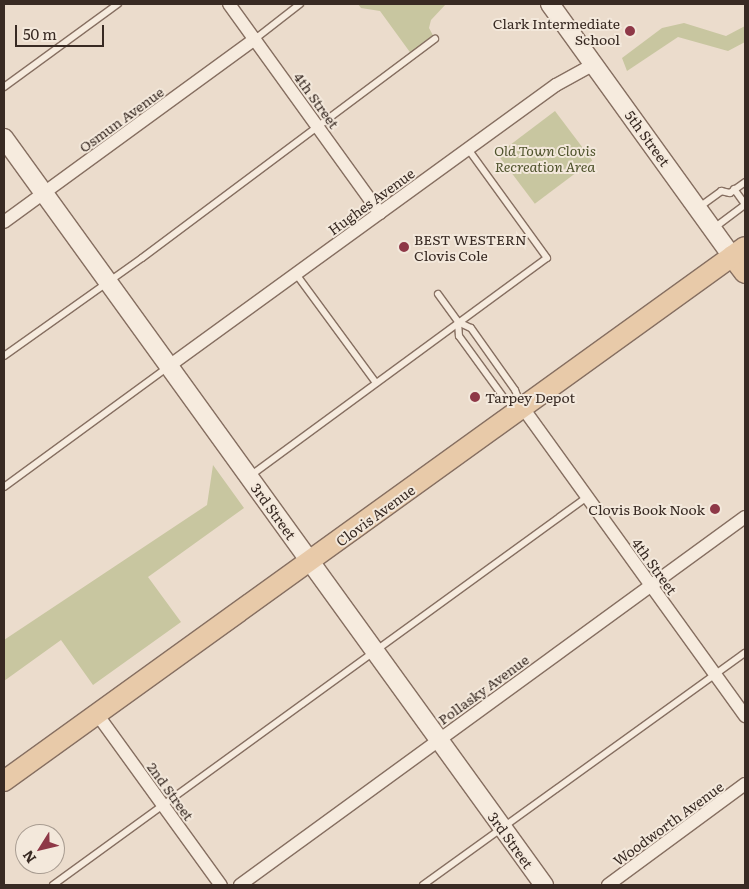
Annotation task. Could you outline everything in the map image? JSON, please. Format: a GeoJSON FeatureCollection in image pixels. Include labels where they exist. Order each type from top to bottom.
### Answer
{"type":"FeatureCollection","features":[{"type":"Feature","properties":{"kind":"main road","name":"5th Street"},"geometry":{"type":"LineString","coordinates":[[739,251],[745,274]]}},
{"type":"Feature","properties":{"kind":"main road","name":"Clovis Avenue"},"geometry":{"type":"LineString","coordinates":[[4,782],[739,251]]}},
{"type":"Feature","properties":{"kind":"street","name":"4th Street"},"geometry":{"type":"LineString","coordinates":[[229,4],[380,213]]}},
{"type":"Feature","properties":{"kind":"street","name":"5th Street"},"geometry":{"type":"LineString","coordinates":[[550,4],[713,228],[739,251]]}},
{"type":"Feature","properties":{"kind":"street","name":"Osmun Avenue"},"geometry":{"type":"LineString","coordinates":[[4,222],[255,39]]}},
{"type":"Feature","properties":{"kind":"street","name":"Hughes Avenue"},"geometry":{"type":"LineString","coordinates":[[169,366],[566,78],[594,64]]}},
{"type":"Feature","properties":{"kind":"street","name":"3rd Street"},"geometry":{"type":"LineString","coordinates":[[4,138],[544,885]]}},
{"type":"Feature","properties":{"kind":"street","name":"4th Street"},"geometry":{"type":"LineString","coordinates":[[523,408],[745,716]]}},
{"type":"Feature","properties":{"kind":"street","name":"Pollasky Avenue"},"geometry":{"type":"LineString","coordinates":[[240,885],[745,517]]}},
{"type":"Feature","properties":{"kind":"street","name":"2nd Street"},"geometry":{"type":"LineString","coordinates":[[97,714],[221,885]]}},
{"type":"Feature","properties":{"kind":"street","name":"Woodworth Avenue"},"geometry":{"type":"LineString","coordinates":[[608,885],[745,784]]}},
{"type":"Feature","properties":{"kind":"lane"},"geometry":{"type":"LineString","coordinates":[[4,87],[118,4]]}},
{"type":"Feature","properties":{"kind":"lane"},"geometry":{"type":"LineString","coordinates":[[255,39],[300,4]]}},
{"type":"Feature","properties":{"kind":"lane"},"geometry":{"type":"LineString","coordinates":[[4,356],[283,155],[316,125],[435,39]]}},
{"type":"Feature","properties":{"kind":"lane"},"geometry":{"type":"LineString","coordinates":[[249,476],[547,258],[468,149]]}},
{"type":"Feature","properties":{"kind":"lane"},"geometry":{"type":"LineString","coordinates":[[698,208],[721,191],[730,192],[745,182]]}},
{"type":"Feature","properties":{"kind":"lane"},"geometry":{"type":"LineString","coordinates":[[713,228],[745,205],[734,189]]}},
{"type":"Feature","properties":{"kind":"lane"},"geometry":{"type":"LineString","coordinates":[[296,274],[376,383]]}},
{"type":"Feature","properties":{"kind":"lane"},"geometry":{"type":"LineString","coordinates":[[438,294],[458,322],[471,328],[515,390],[523,408]]}},
{"type":"Feature","properties":{"kind":"lane"},"geometry":{"type":"LineString","coordinates":[[458,322],[459,336],[504,398],[523,408]]}},
{"type":"Feature","properties":{"kind":"lane"},"geometry":{"type":"LineString","coordinates":[[4,487],[169,366]]}},
{"type":"Feature","properties":{"kind":"lane"},"geometry":{"type":"LineString","coordinates":[[53,885],[587,497]]}},
{"type":"Feature","properties":{"kind":"lane"},"geometry":{"type":"LineString","coordinates":[[423,885],[745,653]]}},
{"type":"Feature","properties":{"kind":"green space"},"geometry":{"type":"Polygon","coordinates":[[[358,4],[446,4],[431,20],[429,28],[435,39],[412,55],[380,11],[361,8],[358,4]]]}},
{"type":"Feature","properties":{"kind":"green space"},"geometry":{"type":"Polygon","coordinates":[[[684,23],[726,36],[745,26],[745,42],[728,51],[678,37],[627,71],[622,58],[662,28],[684,23]]]}},
{"type":"Feature","properties":{"kind":"green space","name":"Old Town Clovis Recreation Area"},"geometry":{"type":"Polygon","coordinates":[[[555,111],[592,161],[535,204],[497,154],[555,111]]]}},
{"type":"Feature","properties":{"kind":"green space"},"geometry":{"type":"Polygon","coordinates":[[[213,465],[244,508],[148,577],[181,622],[93,685],[61,640],[4,681],[4,640],[207,505],[213,465]]]}},
{"type":"Feature","properties":{"kind":"place","name":"Clark Intermediate School"},"geometry":{"type":"Point","coordinates":[630,31]}},
{"type":"Feature","properties":{"kind":"place","name":"BEST WESTERN Clovis Cole"},"geometry":{"type":"Point","coordinates":[404,247]}},
{"type":"Feature","properties":{"kind":"place","name":"Tarpey Depot"},"geometry":{"type":"Point","coordinates":[475,397]}},
{"type":"Feature","properties":{"kind":"place","name":"Clovis Book Nook"},"geometry":{"type":"Point","coordinates":[715,509]}}]}
